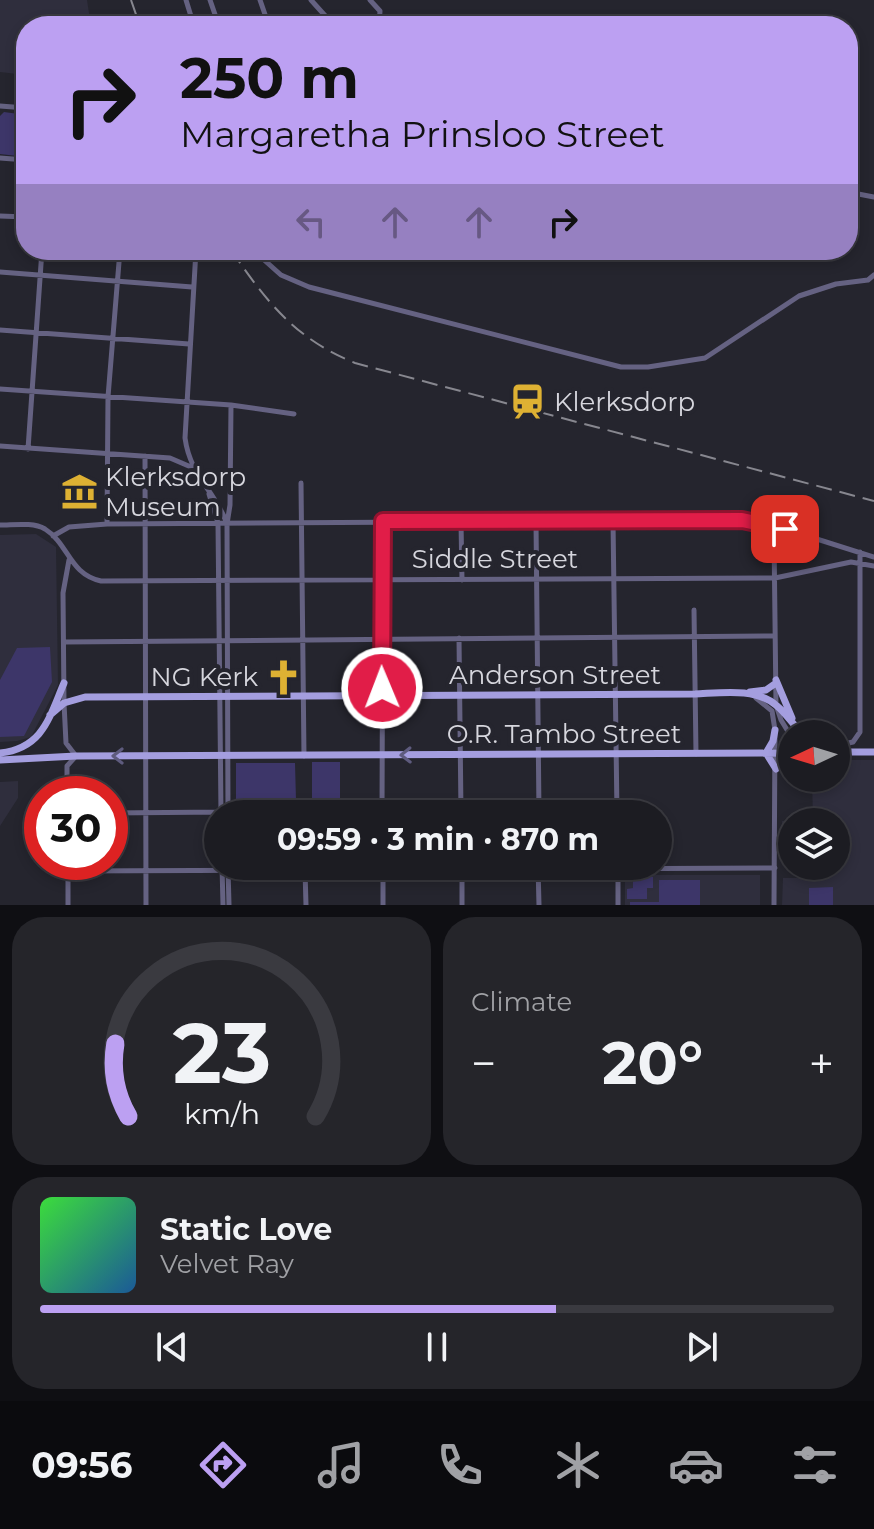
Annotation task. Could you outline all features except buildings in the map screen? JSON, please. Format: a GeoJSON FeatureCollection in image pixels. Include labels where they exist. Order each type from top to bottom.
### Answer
{"type":"FeatureCollection","features":[{"type":"Feature","properties":{"kind":"main road"},"geometry":{"type":"LineString","coordinates":[[736,692],[766,690],[776,681],[795,720]]}},
{"type":"Feature","properties":{"kind":"main road"},"geometry":{"type":"LineString","coordinates":[[64,683],[72,694],[85,697]]}},
{"type":"Feature","properties":{"kind":"main road"},"geometry":{"type":"LineString","coordinates":[[0,753],[29,745],[37,739],[64,683]]}},
{"type":"Feature","properties":{"kind":"main road","name":"Anderson Street"},"geometry":{"type":"LineString","coordinates":[[50,715],[64,703],[85,697],[736,692],[776,705]]}},
{"type":"Feature","properties":{"kind":"main road"},"geometry":{"type":"LineString","coordinates":[[776,705],[790,720]]}},
{"type":"Feature","properties":{"kind":"main road"},"geometry":{"type":"LineString","coordinates":[[775,730],[766,753],[776,766],[778,763]]}},
{"type":"Feature","properties":{"kind":"main road"},"geometry":{"type":"LineString","coordinates":[[850,750],[874,752]]}},
{"type":"Feature","properties":{"kind":"main road","name":"O.R. Tambo Street"},"geometry":{"type":"LineString","coordinates":[[0,760],[76,756],[777,753]]}},
{"type":"Feature","properties":{"kind":"street"},"geometry":{"type":"LineString","coordinates":[[311,0],[325,16]]}},
{"type":"Feature","properties":{"kind":"street"},"geometry":{"type":"LineString","coordinates":[[28,449],[41,260]]}},
{"type":"Feature","properties":{"kind":"street"},"geometry":{"type":"LineString","coordinates":[[107,524],[108,397],[119,260]]}},
{"type":"Feature","properties":{"kind":"street"},"geometry":{"type":"LineString","coordinates":[[195,260],[185,438],[191,467],[220,506],[227,524]]}},
{"type":"Feature","properties":{"kind":"street"},"geometry":{"type":"LineString","coordinates":[[264,260],[281,275],[309,287],[621,367],[648,367],[705,358],[799,296],[836,284],[868,280],[874,275]]}},
{"type":"Feature","properties":{"kind":"street"},"geometry":{"type":"LineString","coordinates":[[0,272],[192,287]]}},
{"type":"Feature","properties":{"kind":"street"},"geometry":{"type":"LineString","coordinates":[[0,330],[189,344]]}},
{"type":"Feature","properties":{"kind":"street"},"geometry":{"type":"LineString","coordinates":[[0,389],[231,405],[294,414]]}},
{"type":"Feature","properties":{"kind":"street"},"geometry":{"type":"LineString","coordinates":[[223,581],[230,505],[231,405]]}},
{"type":"Feature","properties":{"kind":"street"},"geometry":{"type":"LineString","coordinates":[[0,446],[170,458],[191,467]]}},
{"type":"Feature","properties":{"kind":"street"},"geometry":{"type":"LineString","coordinates":[[145,456],[146,905]]}},
{"type":"Feature","properties":{"kind":"street"},"geometry":{"type":"LineString","coordinates":[[301,483],[304,756]]}},
{"type":"Feature","properties":{"kind":"street"},"geometry":{"type":"LineString","coordinates":[[209,494],[218,523],[223,581],[225,800]]}},
{"type":"Feature","properties":{"kind":"street"},"geometry":{"type":"LineString","coordinates":[[53,536],[69,527],[107,524],[742,520],[763,522],[874,557]]}},
{"type":"Feature","properties":{"kind":"street"},"geometry":{"type":"LineString","coordinates":[[382,800],[383,521]]}},
{"type":"Feature","properties":{"kind":"street"},"geometry":{"type":"LineString","coordinates":[[613,521],[617,800]]}},
{"type":"Feature","properties":{"kind":"street"},"geometry":{"type":"LineString","coordinates":[[461,522],[462,580]]}},
{"type":"Feature","properties":{"kind":"street"},"geometry":{"type":"LineString","coordinates":[[536,522],[539,800]]}},
{"type":"Feature","properties":{"kind":"street"},"geometry":{"type":"LineString","coordinates":[[763,522],[774,537],[776,705],[781,720]]}},
{"type":"Feature","properties":{"kind":"street"},"geometry":{"type":"LineString","coordinates":[[0,525],[44,528],[85,575]]}},
{"type":"Feature","properties":{"kind":"street"},"geometry":{"type":"LineString","coordinates":[[850,744],[857,740],[860,732],[861,714],[860,552]]}},
{"type":"Feature","properties":{"kind":"street"},"geometry":{"type":"LineString","coordinates":[[67,776],[67,766],[76,756],[66,743],[64,703],[63,593],[69,559]]}},
{"type":"Feature","properties":{"kind":"street"},"geometry":{"type":"LineString","coordinates":[[859,562],[874,566]]}},
{"type":"Feature","properties":{"kind":"street","name":"Siddle Street"},"geometry":{"type":"LineString","coordinates":[[67,578],[85,575],[101,581],[145,582],[775,578],[859,562]]}},
{"type":"Feature","properties":{"kind":"street"},"geometry":{"type":"LineString","coordinates":[[694,610],[696,754]]}},
{"type":"Feature","properties":{"kind":"street"},"geometry":{"type":"LineString","coordinates":[[64,642],[775,636]]}},
{"type":"Feature","properties":{"kind":"street"},"geometry":{"type":"LineString","coordinates":[[459,638],[461,800]]}},
{"type":"Feature","properties":{"kind":"street"},"geometry":{"type":"LineString","coordinates":[[753,696],[770,708],[775,730],[774,905]]}},
{"type":"Feature","properties":{"kind":"street"},"geometry":{"type":"LineString","coordinates":[[57,757],[66,743]]}},
{"type":"Feature","properties":{"kind":"street"},"geometry":{"type":"LineString","coordinates":[[128,812],[204,813]]}},
{"type":"Feature","properties":{"kind":"street"},"geometry":{"type":"LineString","coordinates":[[672,867],[775,868]]}},
{"type":"Feature","properties":{"kind":"street"},"geometry":{"type":"LineString","coordinates":[[128,870],[204,869]]}},
{"type":"Feature","properties":{"kind":"street"},"geometry":{"type":"LineString","coordinates":[[68,880],[68,905]]}},
{"type":"Feature","properties":{"kind":"street"},"geometry":{"type":"LineString","coordinates":[[225,880],[226,905]]}},
{"type":"Feature","properties":{"kind":"street"},"geometry":{"type":"LineString","coordinates":[[305,880],[306,905]]}},
{"type":"Feature","properties":{"kind":"street"},"geometry":{"type":"LineString","coordinates":[[383,880],[383,905]]}},
{"type":"Feature","properties":{"kind":"street"},"geometry":{"type":"LineString","coordinates":[[462,880],[462,905]]}},
{"type":"Feature","properties":{"kind":"street"},"geometry":{"type":"LineString","coordinates":[[538,880],[539,905]]}},
{"type":"Feature","properties":{"kind":"street"},"geometry":{"type":"LineString","coordinates":[[618,880],[618,905]]}},
{"type":"Feature","properties":{"kind":"shaded area"},"geometry":{"type":"Polygon","coordinates":[[[0,0],[87,0],[89,16],[16,16],[16,74],[0,72],[0,0]]]}},
{"type":"Feature","properties":{"kind":"shaded area"},"geometry":{"type":"Polygon","coordinates":[[[4,112],[16,114],[16,156],[0,154],[0,116],[4,112]]]}},
{"type":"Feature","properties":{"kind":"shaded area"},"geometry":{"type":"Polygon","coordinates":[[[36,534],[56,547],[58,685],[31,737],[0,742],[0,535],[36,534]]]}},
{"type":"Feature","properties":{"kind":"shaded area"},"geometry":{"type":"Polygon","coordinates":[[[50,647],[52,682],[24,736],[0,737],[0,680],[17,648],[50,647]]]}},
{"type":"Feature","properties":{"kind":"shaded area"},"geometry":{"type":"Polygon","coordinates":[[[850,760],[874,760],[874,905],[782,905],[783,880],[850,880],[850,808],[813,808],[812,792],[850,792],[850,760]]]}},
{"type":"Feature","properties":{"kind":"shaded area"},"geometry":{"type":"Polygon","coordinates":[[[312,762],[340,762],[340,800],[312,800],[312,762]]]}},
{"type":"Feature","properties":{"kind":"shaded area"},"geometry":{"type":"Polygon","coordinates":[[[236,763],[295,763],[296,800],[236,800],[236,763]]]}},
{"type":"Feature","properties":{"kind":"shaded area"},"geometry":{"type":"Polygon","coordinates":[[[18,781],[18,798],[0,826],[0,782],[18,781]]]}},
{"type":"Feature","properties":{"kind":"shaded area"},"geometry":{"type":"Polygon","coordinates":[[[672,875],[760,875],[760,905],[625,905],[625,880],[672,880],[672,875]]]}},
{"type":"Feature","properties":{"kind":"shaded area"},"geometry":{"type":"Polygon","coordinates":[[[633,880],[653,880],[653,888],[647,888],[647,899],[627,899],[627,889],[633,888],[633,880]]]}},
{"type":"Feature","properties":{"kind":"shaded area"},"geometry":{"type":"Polygon","coordinates":[[[659,880],[700,880],[700,905],[630,905],[630,902],[659,902],[659,880]]]}},
{"type":"Feature","properties":{"kind":"shaded area"},"geometry":{"type":"Polygon","coordinates":[[[833,887],[833,905],[809,905],[809,888],[833,887]]]}},
{"type":"Feature","properties":{"kind":"railway"},"geometry":{"type":"LineString","coordinates":[[131,0],[137,16]]}},
{"type":"Feature","properties":{"kind":"railway"},"geometry":{"type":"LineString","coordinates":[[238,260],[284,317],[315,342],[355,363],[874,501]]}},
{"type":"Feature","properties":{"kind":"place","name":"Klerksdorp"},"geometry":{"type":"Point","coordinates":[528,402]}},
{"type":"Feature","properties":{"kind":"place","name":"Klerksdorp Museum"},"geometry":{"type":"Point","coordinates":[79,492]}},
{"type":"Feature","properties":{"kind":"place","name":"NG Kerk"},"geometry":{"type":"Point","coordinates":[284,677]}},
{"type":"Feature","properties":{"kind":"route"},"geometry":{"type":"LineString","coordinates":[[382,688],[383,521],[742,520],[785,529]]}}]}
